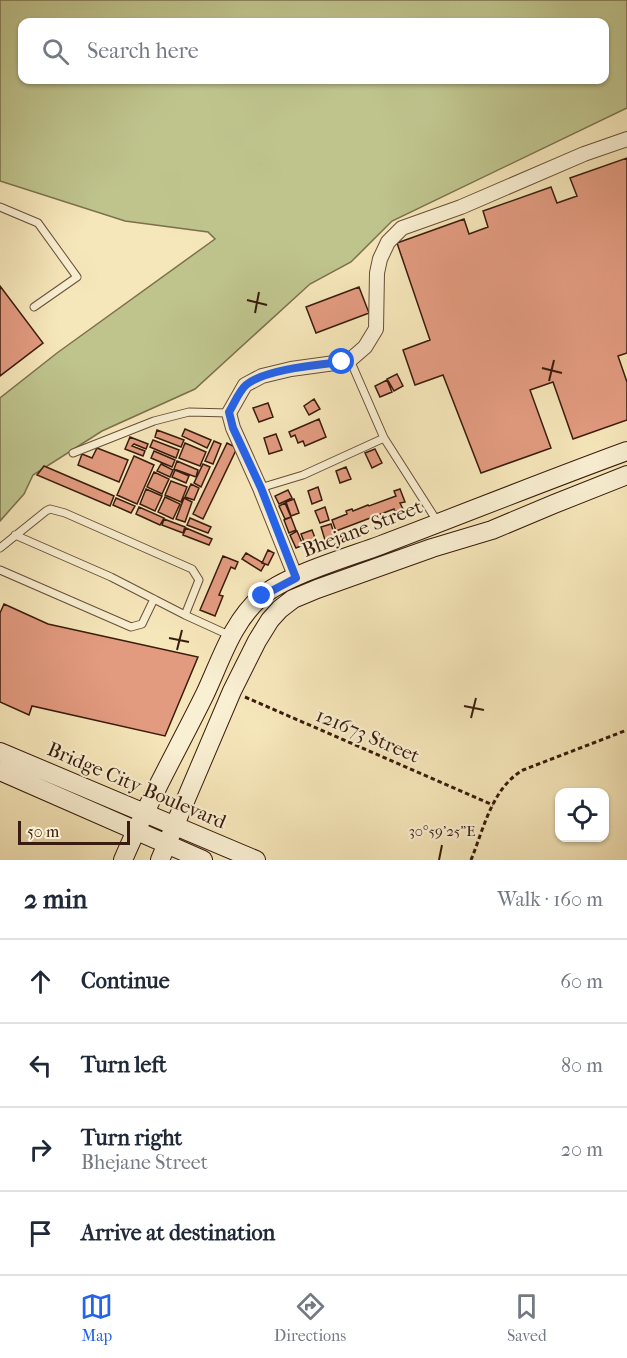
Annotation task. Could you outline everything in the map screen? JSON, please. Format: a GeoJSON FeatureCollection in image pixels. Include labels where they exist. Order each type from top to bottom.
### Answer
{"type":"FeatureCollection","features":[{"type":"Feature","properties":{"kind":"street"},"geometry":{"type":"LineString","coordinates":[[296,578],[261,488],[233,428],[229,412],[245,385],[262,376],[350,360],[365,347],[376,329],[377,273],[380,259],[388,242],[402,228],[461,207],[584,154],[627,139]]}},
{"type":"Feature","properties":{"kind":"street","name":"Bhejane Street"},"geometry":{"type":"LineString","coordinates":[[123,860],[135,830],[206,692],[231,636],[244,615],[262,596],[296,578],[627,451]]}},
{"type":"Feature","properties":{"kind":"street","name":"Bhejane Street"},"geometry":{"type":"LineString","coordinates":[[164,852],[232,692],[262,631],[280,609],[293,599],[432,548],[492,530],[627,475]]}},
{"type":"Feature","properties":{"kind":"street","name":"Bridge City Boulevard"},"geometry":{"type":"LineString","coordinates":[[0,752],[256,860]]}},
{"type":"Feature","properties":{"kind":"street"},"geometry":{"type":"LineString","coordinates":[[0,771],[135,830],[164,852],[203,860]]}},
{"type":"Feature","properties":{"kind":"lane"},"geometry":{"type":"LineString","coordinates":[[0,207],[38,223],[77,277],[34,307]]}},
{"type":"Feature","properties":{"kind":"lane"},"geometry":{"type":"LineString","coordinates":[[350,360],[384,438],[439,523]]}},
{"type":"Feature","properties":{"kind":"lane"},"geometry":{"type":"LineString","coordinates":[[73,453],[154,421],[189,412],[229,412]]}},
{"type":"Feature","properties":{"kind":"lane"},"geometry":{"type":"LineString","coordinates":[[261,488],[303,475],[384,438]]}},
{"type":"Feature","properties":{"kind":"lane"},"geometry":{"type":"LineString","coordinates":[[0,548],[35,518],[50,509],[192,569],[199,580],[185,615]]}},
{"type":"Feature","properties":{"kind":"lane"},"geometry":{"type":"LineString","coordinates":[[15,535],[111,577],[231,636]]}},
{"type":"Feature","properties":{"kind":"lane"},"geometry":{"type":"LineString","coordinates":[[0,570],[131,627],[142,624],[154,599]]}},
{"type":"Feature","properties":{"kind":"path","name":"121673 Street"},"geometry":{"type":"LineString","coordinates":[[232,692],[493,805]]}},
{"type":"Feature","properties":{"kind":"path"},"geometry":{"type":"LineString","coordinates":[[471,860],[493,805],[506,782],[523,770],[627,730]]}},
{"type":"Feature","properties":{"kind":"green space"},"geometry":{"type":"Polygon","coordinates":[[[0,0],[627,0],[627,108],[392,221],[351,262],[310,284],[195,389],[102,431],[33,475],[24,494],[0,521],[0,398],[57,353],[215,239],[208,232],[125,221],[0,181],[0,0]]]}},
{"type":"Feature","properties":{"kind":"building"},"geometry":{"type":"Polygon","coordinates":[[[627,158],[627,353],[618,356],[627,382],[627,420],[573,439],[553,382],[530,390],[551,448],[481,473],[443,375],[415,385],[403,350],[430,340],[397,243],[464,219],[469,234],[488,227],[483,211],[551,187],[557,203],[577,196],[570,178],[627,158]]]}},
{"type":"Feature","properties":{"kind":"building"},"geometry":{"type":"Polygon","coordinates":[[[0,286],[43,343],[0,376],[0,286]]]}},
{"type":"Feature","properties":{"kind":"building"},"geometry":{"type":"Polygon","coordinates":[[[359,287],[369,313],[316,333],[306,307],[359,287]]]}},
{"type":"Feature","properties":{"kind":"building"},"geometry":{"type":"Polygon","coordinates":[[[397,374],[403,386],[394,391],[387,379],[397,374]]]}},
{"type":"Feature","properties":{"kind":"building"},"geometry":{"type":"Polygon","coordinates":[[[387,380],[392,392],[380,397],[375,386],[387,380]]]}},
{"type":"Feature","properties":{"kind":"building"},"geometry":{"type":"Polygon","coordinates":[[[314,399],[320,409],[309,415],[304,406],[314,399]]]}},
{"type":"Feature","properties":{"kind":"building"},"geometry":{"type":"Polygon","coordinates":[[[268,403],[273,417],[259,422],[253,408],[268,403]]]}},
{"type":"Feature","properties":{"kind":"building"},"geometry":{"type":"Polygon","coordinates":[[[319,419],[326,437],[305,446],[303,441],[298,443],[295,435],[291,437],[289,432],[319,419]]]}},
{"type":"Feature","properties":{"kind":"building"},"geometry":{"type":"Polygon","coordinates":[[[185,429],[211,440],[207,448],[182,436],[185,429]]]}},
{"type":"Feature","properties":{"kind":"building"},"geometry":{"type":"Polygon","coordinates":[[[157,430],[184,440],[181,447],[155,437],[157,430]]]}},
{"type":"Feature","properties":{"kind":"building"},"geometry":{"type":"Polygon","coordinates":[[[276,434],[282,450],[269,454],[264,438],[276,434]]]}},
{"type":"Feature","properties":{"kind":"building"},"geometry":{"type":"Polygon","coordinates":[[[130,437],[148,444],[146,449],[134,444],[132,446],[145,451],[143,456],[125,449],[130,437]]]}},
{"type":"Feature","properties":{"kind":"building"},"geometry":{"type":"Polygon","coordinates":[[[153,440],[179,450],[176,458],[150,447],[153,440]]]}},
{"type":"Feature","properties":{"kind":"building"},"geometry":{"type":"Polygon","coordinates":[[[214,441],[221,444],[213,464],[205,461],[214,441]]]}},
{"type":"Feature","properties":{"kind":"building"},"geometry":{"type":"Polygon","coordinates":[[[185,443],[206,452],[200,466],[179,458],[185,443]]]}},
{"type":"Feature","properties":{"kind":"building"},"geometry":{"type":"Polygon","coordinates":[[[227,443],[237,448],[203,519],[193,514],[227,443]]]}},
{"type":"Feature","properties":{"kind":"building"},"geometry":{"type":"Polygon","coordinates":[[[97,448],[128,460],[119,482],[78,465],[82,454],[92,458],[97,448]]]}},
{"type":"Feature","properties":{"kind":"building"},"geometry":{"type":"Polygon","coordinates":[[[375,449],[382,463],[372,468],[365,453],[375,449]]]}},
{"type":"Feature","properties":{"kind":"building"},"geometry":{"type":"Polygon","coordinates":[[[154,451],[175,460],[172,467],[151,458],[154,451]]]}},
{"type":"Feature","properties":{"kind":"building"},"geometry":{"type":"Polygon","coordinates":[[[134,456],[154,465],[137,504],[117,495],[134,456]]]}},
{"type":"Feature","properties":{"kind":"building"},"geometry":{"type":"Polygon","coordinates":[[[177,461],[198,470],[196,477],[174,469],[177,461]]]}},
{"type":"Feature","properties":{"kind":"building"},"geometry":{"type":"Polygon","coordinates":[[[161,464],[173,470],[170,477],[157,471],[161,464]]]}},
{"type":"Feature","properties":{"kind":"building"},"geometry":{"type":"Polygon","coordinates":[[[203,464],[210,467],[201,487],[194,483],[203,464]]]}},
{"type":"Feature","properties":{"kind":"building"},"geometry":{"type":"Polygon","coordinates":[[[44,466],[114,496],[110,506],[37,475],[44,466]]]}},
{"type":"Feature","properties":{"kind":"building"},"geometry":{"type":"Polygon","coordinates":[[[346,467],[351,479],[340,483],[336,471],[346,467]]]}},
{"type":"Feature","properties":{"kind":"building"},"geometry":{"type":"Polygon","coordinates":[[[175,470],[189,476],[186,483],[172,477],[175,470]]]}},
{"type":"Feature","properties":{"kind":"building"},"geometry":{"type":"Polygon","coordinates":[[[154,472],[169,479],[162,494],[147,487],[154,472]]]}},
{"type":"Feature","properties":{"kind":"building"},"geometry":{"type":"Polygon","coordinates":[[[171,481],[187,487],[181,502],[165,495],[171,481]]]}},
{"type":"Feature","properties":{"kind":"building"},"geometry":{"type":"Polygon","coordinates":[[[191,484],[199,488],[194,500],[185,497],[191,484]]]}},
{"type":"Feature","properties":{"kind":"building"},"geometry":{"type":"Polygon","coordinates":[[[318,487],[322,500],[312,504],[308,491],[318,487]]]}},
{"type":"Feature","properties":{"kind":"building"},"geometry":{"type":"Polygon","coordinates":[[[146,489],[162,496],[155,511],[140,504],[146,489]]]}},
{"type":"Feature","properties":{"kind":"building"},"geometry":{"type":"Polygon","coordinates":[[[400,489],[405,502],[400,503],[403,509],[395,512],[394,509],[336,531],[332,520],[347,514],[346,511],[352,509],[353,511],[396,496],[394,491],[400,489]]]}},
{"type":"Feature","properties":{"kind":"building"},"geometry":{"type":"Polygon","coordinates":[[[288,490],[292,498],[279,504],[275,496],[288,490]]]}},
{"type":"Feature","properties":{"kind":"building"},"geometry":{"type":"Polygon","coordinates":[[[165,497],[180,504],[173,519],[158,512],[165,497]]]}},
{"type":"Feature","properties":{"kind":"building"},"geometry":{"type":"Polygon","coordinates":[[[116,498],[135,506],[131,513],[113,505],[116,498]]]}},
{"type":"Feature","properties":{"kind":"building"},"geometry":{"type":"Polygon","coordinates":[[[184,498],[192,502],[185,522],[176,519],[184,498]]]}},
{"type":"Feature","properties":{"kind":"building"},"geometry":{"type":"Polygon","coordinates":[[[294,499],[299,513],[291,516],[286,502],[294,499]]]}},
{"type":"Feature","properties":{"kind":"building"},"geometry":{"type":"Polygon","coordinates":[[[285,503],[291,517],[285,519],[279,506],[285,503]]]}},
{"type":"Feature","properties":{"kind":"building"},"geometry":{"type":"Polygon","coordinates":[[[139,507],[164,518],[160,525],[136,514],[139,507]]]}},
{"type":"Feature","properties":{"kind":"building"},"geometry":{"type":"Polygon","coordinates":[[[325,507],[329,520],[320,523],[315,511],[325,507]]]}},
{"type":"Feature","properties":{"kind":"building"},"geometry":{"type":"Polygon","coordinates":[[[291,517],[296,530],[289,533],[284,520],[291,517]]]}},
{"type":"Feature","properties":{"kind":"building"},"geometry":{"type":"Polygon","coordinates":[[[190,518],[211,527],[208,533],[187,525],[190,518]]]}},
{"type":"Feature","properties":{"kind":"building"},"geometry":{"type":"Polygon","coordinates":[[[164,519],[185,527],[183,533],[162,525],[164,519]]]}},
{"type":"Feature","properties":{"kind":"building"},"geometry":{"type":"Polygon","coordinates":[[[331,524],[335,536],[325,540],[321,527],[331,524]]]}},
{"type":"Feature","properties":{"kind":"building"},"geometry":{"type":"Polygon","coordinates":[[[186,528],[212,539],[209,545],[183,535],[186,528]]]}},
{"type":"Feature","properties":{"kind":"building"},"geometry":{"type":"Polygon","coordinates":[[[312,530],[317,543],[306,547],[301,534],[312,530]]]}},
{"type":"Feature","properties":{"kind":"building"},"geometry":{"type":"Polygon","coordinates":[[[297,531],[303,545],[296,548],[290,535],[297,531]]]}},
{"type":"Feature","properties":{"kind":"building"},"geometry":{"type":"Polygon","coordinates":[[[268,550],[274,553],[268,565],[262,563],[268,550]]]}},
{"type":"Feature","properties":{"kind":"building"},"geometry":{"type":"Polygon","coordinates":[[[246,553],[265,564],[261,571],[242,559],[246,553]]]}},
{"type":"Feature","properties":{"kind":"building"},"geometry":{"type":"Polygon","coordinates":[[[223,556],[238,562],[235,569],[231,567],[219,595],[223,596],[215,616],[200,610],[223,556]]]}},
{"type":"Feature","properties":{"kind":"building"},"geometry":{"type":"Polygon","coordinates":[[[4,604],[48,624],[198,657],[165,736],[32,706],[29,715],[0,702],[0,613],[4,604]]]}},
{"type":"Feature","properties":{"kind":"route"},"geometry":{"type":"LineString","coordinates":[[262,596],[282,583],[296,578],[261,488],[233,428],[229,412],[245,385],[262,376],[291,369],[342,362]]}}]}
